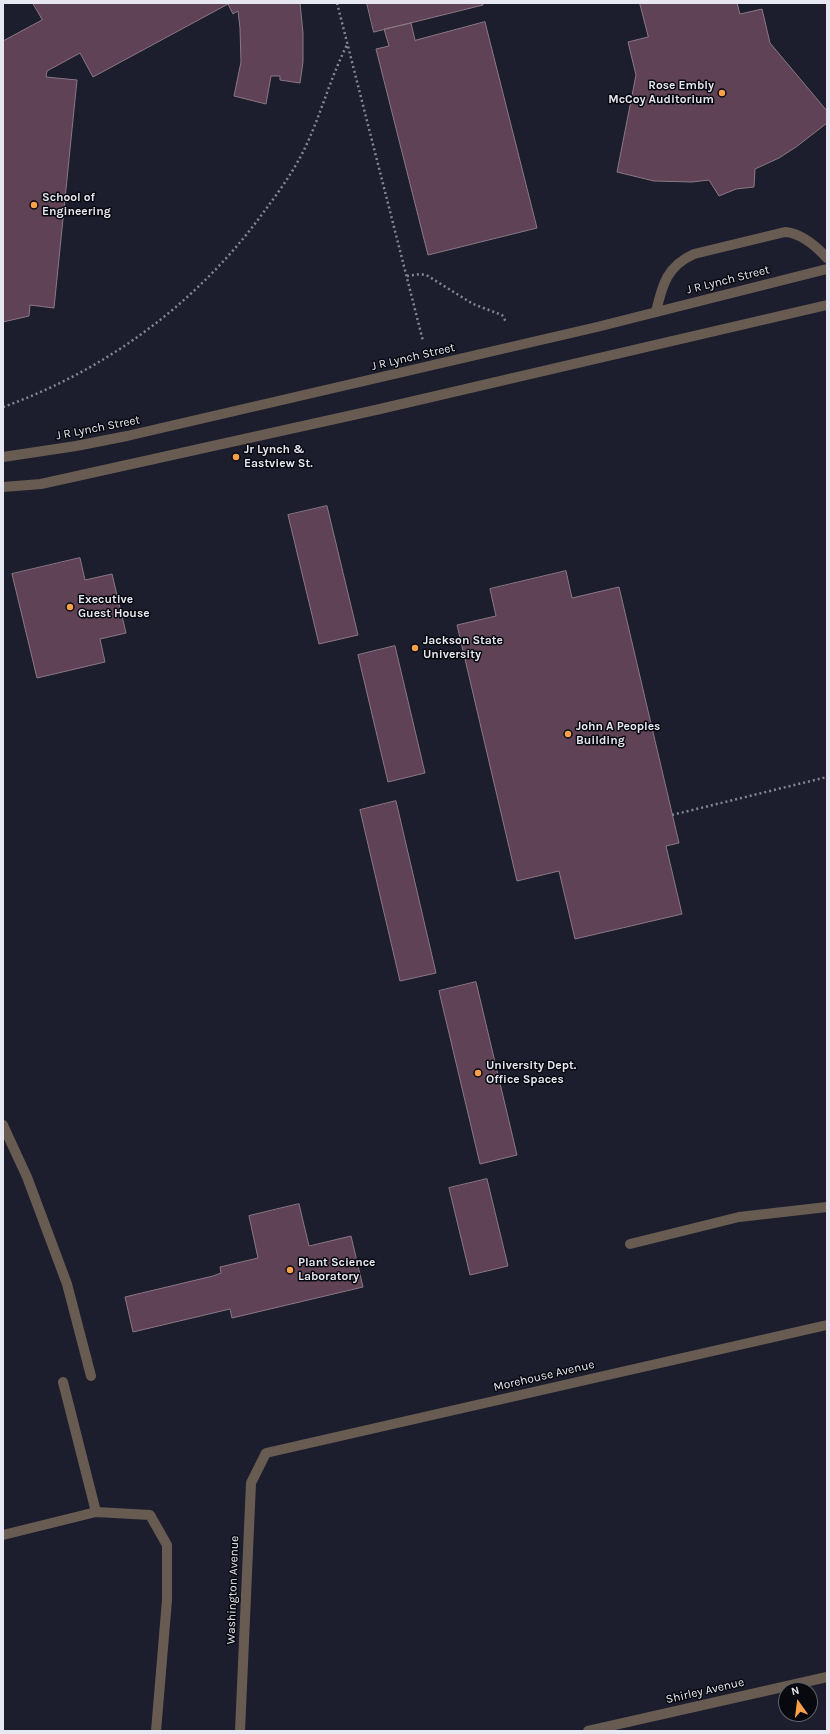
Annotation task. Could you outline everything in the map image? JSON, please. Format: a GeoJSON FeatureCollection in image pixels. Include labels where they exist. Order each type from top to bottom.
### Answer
{"type":"FeatureCollection","features":[{"type":"Feature","properties":{"kind":"street"},"geometry":{"type":"LineString","coordinates":[[656,312],[661,288],[672,270],[681,260],[694,254],[785,232],[794,232],[827,258]]}},
{"type":"Feature","properties":{"kind":"street","name":"J R Lynch Street"},"geometry":{"type":"LineString","coordinates":[[3,457],[76,446],[127,436],[373,380],[827,269]]}},
{"type":"Feature","properties":{"kind":"street"},"geometry":{"type":"LineString","coordinates":[[3,487],[41,484],[380,409],[827,305]]}},
{"type":"Feature","properties":{"kind":"street"},"geometry":{"type":"LineString","coordinates":[[3,1125],[27,1177],[67,1284],[91,1376]]}},
{"type":"Feature","properties":{"kind":"street"},"geometry":{"type":"LineString","coordinates":[[630,1244],[739,1216],[827,1207]]}},
{"type":"Feature","properties":{"kind":"street","name":"Morehouse Avenue"},"geometry":{"type":"LineString","coordinates":[[266,1453],[827,1325]]}},
{"type":"Feature","properties":{"kind":"street"},"geometry":{"type":"LineString","coordinates":[[63,1382],[96,1512]]}},
{"type":"Feature","properties":{"kind":"street","name":"Washington Avenue"},"geometry":{"type":"LineString","coordinates":[[240,1731],[251,1483],[266,1453]]}},
{"type":"Feature","properties":{"kind":"street"},"geometry":{"type":"LineString","coordinates":[[3,1535],[96,1512],[150,1515],[167,1546],[167,1600],[156,1731]]}},
{"type":"Feature","properties":{"kind":"street","name":"Shirley Avenue"},"geometry":{"type":"LineString","coordinates":[[588,1731],[827,1677]]}},
{"type":"Feature","properties":{"kind":"path"},"geometry":{"type":"LineString","coordinates":[[337,3],[423,341]]}},
{"type":"Feature","properties":{"kind":"path"},"geometry":{"type":"LineString","coordinates":[[3,407],[64,381],[110,356],[157,324],[204,283],[244,240],[279,192],[300,156],[324,102],[338,62],[348,44]]}},
{"type":"Feature","properties":{"kind":"path"},"geometry":{"type":"LineString","coordinates":[[406,276],[421,274],[428,276],[473,304],[502,315],[506,322]]}},
{"type":"Feature","properties":{"kind":"path"},"geometry":{"type":"LineString","coordinates":[[672,815],[827,777]]}},
{"type":"Feature","properties":{"kind":"building","name":"School of Engineering"},"geometry":{"type":"Polygon","coordinates":[[[33,3],[300,3],[303,33],[303,62],[300,83],[280,80],[280,76],[271,76],[266,104],[234,96],[241,62],[240,28],[238,11],[233,14],[228,4],[93,77],[80,53],[47,71],[46,77],[77,80],[54,308],[30,305],[29,316],[3,322],[3,41],[42,20],[33,3]]]}},
{"type":"Feature","properties":{"kind":"building"},"geometry":{"type":"Polygon","coordinates":[[[367,3],[483,3],[483,5],[374,32],[367,3]]]}},
{"type":"Feature","properties":{"kind":"building","name":"Rose Embly McCoy Auditorium"},"geometry":{"type":"Polygon","coordinates":[[[640,3],[737,3],[740,14],[762,9],[770,43],[827,111],[827,123],[779,158],[755,169],[754,187],[736,189],[719,196],[709,180],[692,182],[654,181],[617,172],[636,75],[628,42],[648,37],[640,3]]]}},
{"type":"Feature","properties":{"kind":"building"},"geometry":{"type":"Polygon","coordinates":[[[485,22],[537,228],[428,255],[376,49],[389,46],[384,29],[411,23],[415,40],[485,22]]]}},
{"type":"Feature","properties":{"kind":"building"},"geometry":{"type":"Polygon","coordinates":[[[327,506],[358,635],[319,644],[288,515],[327,506]]]}},
{"type":"Feature","properties":{"kind":"building","name":"Executive Guest House"},"geometry":{"type":"Polygon","coordinates":[[[80,558],[85,580],[112,574],[126,633],[100,639],[105,662],[37,678],[12,574],[80,558]]]}},
{"type":"Feature","properties":{"kind":"building","name":"John A Peoples Building"},"geometry":{"type":"Polygon","coordinates":[[[566,571],[572,598],[619,587],[679,843],[666,846],[682,914],[575,939],[559,871],[517,881],[457,625],[496,616],[490,589],[566,571]]]}},
{"type":"Feature","properties":{"kind":"building"},"geometry":{"type":"Polygon","coordinates":[[[395,646],[425,773],[388,782],[358,655],[395,646]]]}},
{"type":"Feature","properties":{"kind":"building"},"geometry":{"type":"Polygon","coordinates":[[[396,801],[436,973],[400,981],[360,810],[396,801]]]}},
{"type":"Feature","properties":{"kind":"building","name":"University Dept. Office Spaces"},"geometry":{"type":"Polygon","coordinates":[[[476,982],[517,1155],[480,1164],[439,991],[476,982]]]}},
{"type":"Feature","properties":{"kind":"building"},"geometry":{"type":"Polygon","coordinates":[[[487,1179],[508,1266],[470,1275],[449,1188],[487,1179]]]}},
{"type":"Feature","properties":{"kind":"building","name":"Plant Science Laboratory"},"geometry":{"type":"Polygon","coordinates":[[[299,1204],[309,1246],[351,1236],[363,1287],[232,1318],[230,1309],[133,1332],[125,1297],[213,1276],[221,1273],[220,1267],[258,1258],[249,1216],[299,1204]]]}},
{"type":"Feature","properties":{"kind":"place","name":"Rose Embly McCoy Auditorium"},"geometry":{"type":"Point","coordinates":[722,93]}},
{"type":"Feature","properties":{"kind":"place","name":"School of Engineering"},"geometry":{"type":"Point","coordinates":[34,205]}},
{"type":"Feature","properties":{"kind":"place","name":"Jr Lynch & Eastview St."},"geometry":{"type":"Point","coordinates":[236,457]}},
{"type":"Feature","properties":{"kind":"place","name":"Executive Guest House"},"geometry":{"type":"Point","coordinates":[70,607]}},
{"type":"Feature","properties":{"kind":"place","name":"Jackson State University"},"geometry":{"type":"Point","coordinates":[415,648]}},
{"type":"Feature","properties":{"kind":"place","name":"John A Peoples Building"},"geometry":{"type":"Point","coordinates":[568,734]}},
{"type":"Feature","properties":{"kind":"place","name":"University Dept. Office Spaces"},"geometry":{"type":"Point","coordinates":[478,1073]}},
{"type":"Feature","properties":{"kind":"place","name":"Plant Science Laboratory"},"geometry":{"type":"Point","coordinates":[290,1270]}}]}
